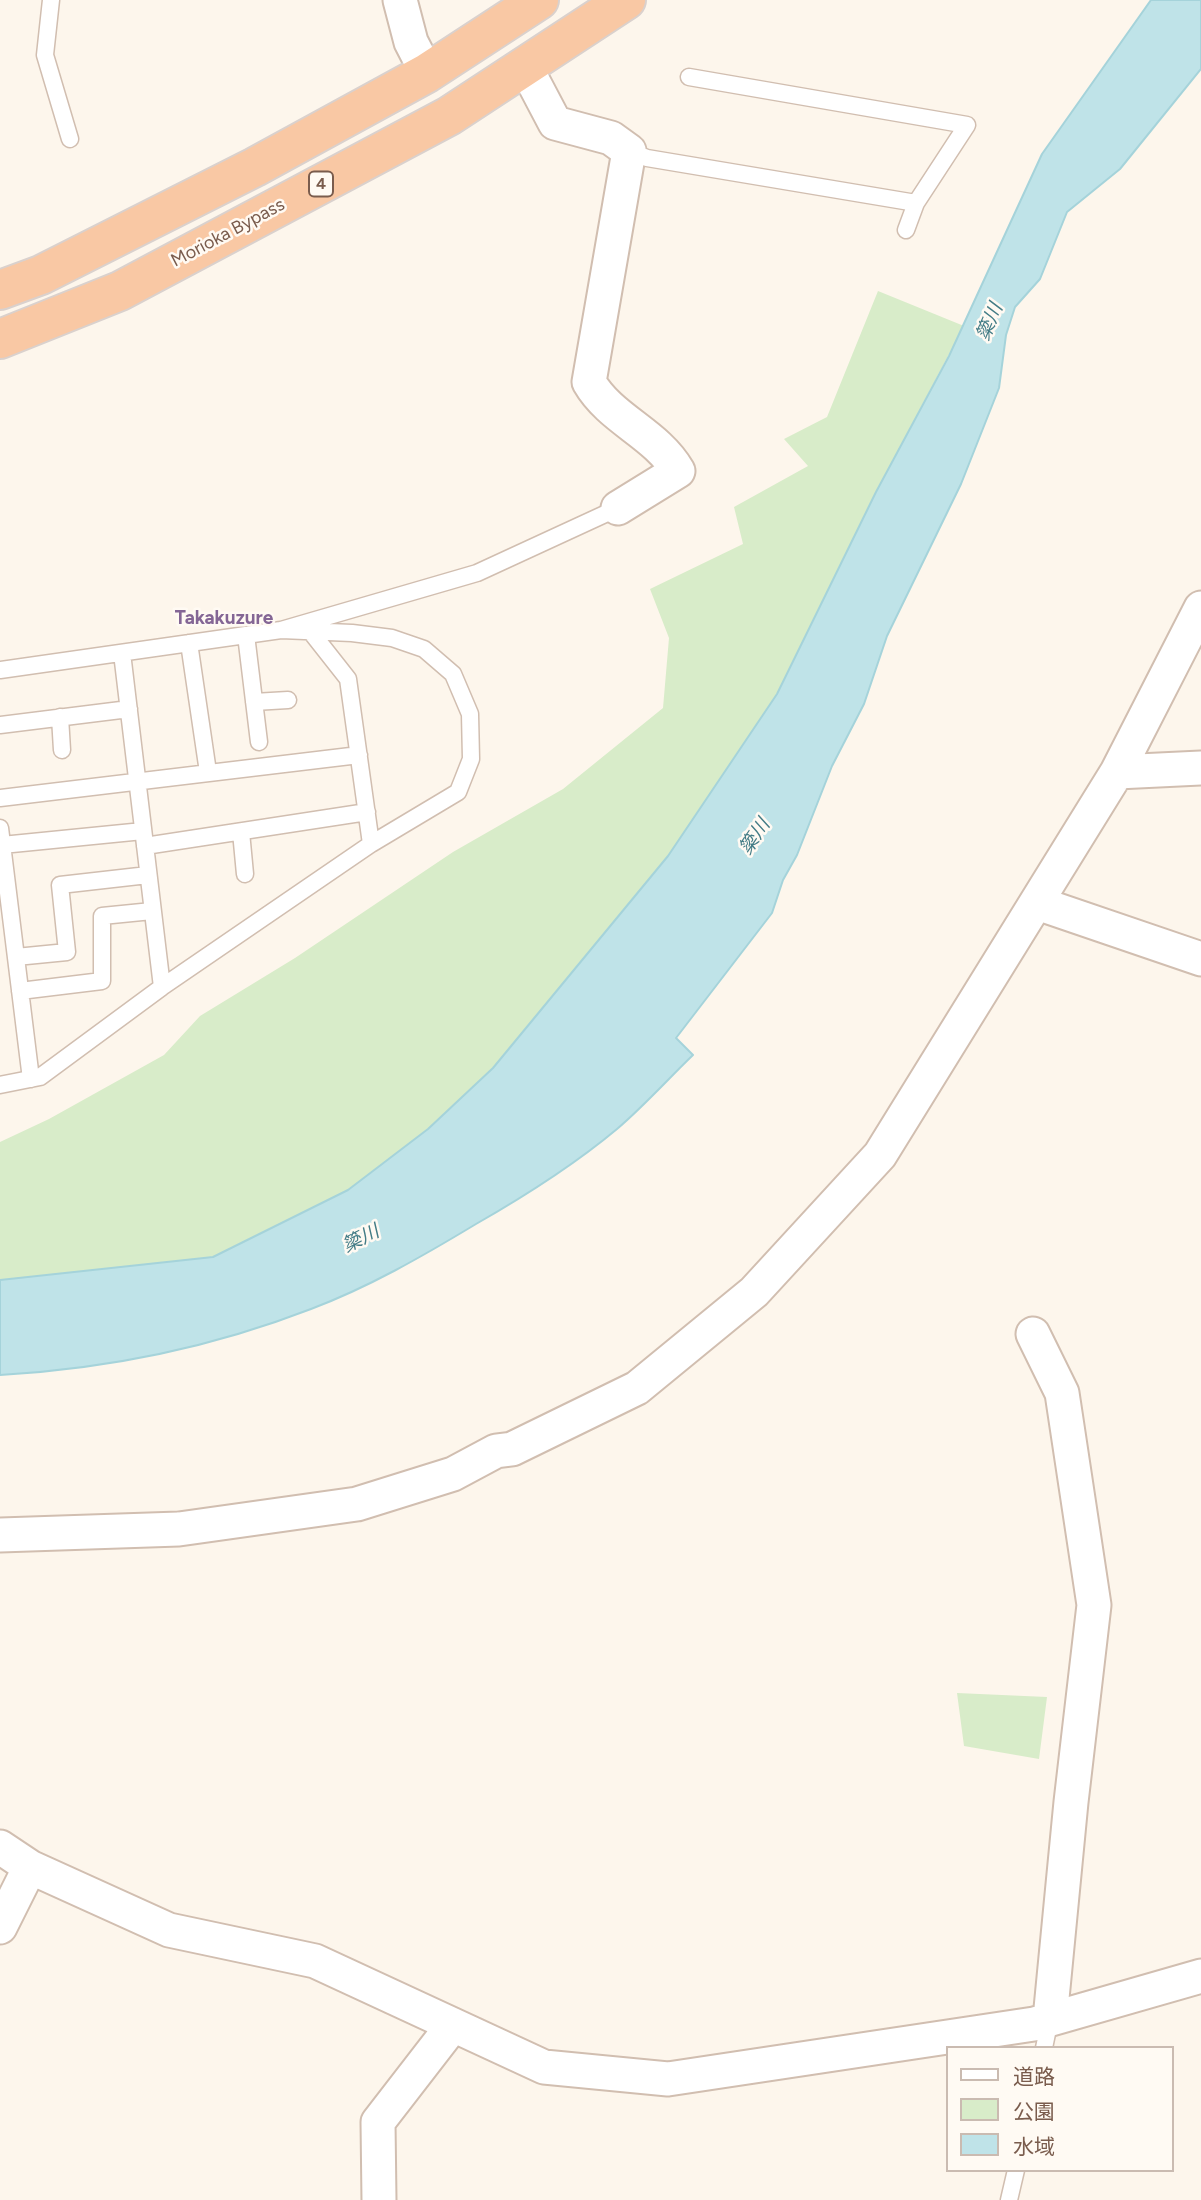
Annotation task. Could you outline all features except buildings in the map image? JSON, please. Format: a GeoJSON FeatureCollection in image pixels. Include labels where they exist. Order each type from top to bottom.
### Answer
{"type":"FeatureCollection","features":[{"type":"Feature","properties":{"kind":"highway"},"geometry":{"type":"LineString","coordinates":[[0,290],[41,275],[255,167],[427,73],[539,0]]}},
{"type":"Feature","properties":{"kind":"highway","name":"Morioka Bypass"},"geometry":{"type":"LineString","coordinates":[[0,339],[120,291],[449,116],[626,0]]}},
{"type":"Feature","properties":{"kind":"street"},"geometry":{"type":"LineString","coordinates":[[400,0],[411,42],[427,73]]}},
{"type":"Feature","properties":{"kind":"street"},"geometry":{"type":"LineString","coordinates":[[525,66],[555,123],[611,138],[629,151],[589,382],[599,400],[668,454],[678,471],[618,508]]}},
{"type":"Feature","properties":{"kind":"street"},"geometry":{"type":"LineString","coordinates":[[0,1535],[179,1529],[357,1504],[453,1474],[496,1451],[512,1449],[637,1388],[754,1292],[880,1155],[1117,772],[1201,608]]}},
{"type":"Feature","properties":{"kind":"street"},"geometry":{"type":"LineString","coordinates":[[1117,772],[1201,768]]}},
{"type":"Feature","properties":{"kind":"street"},"geometry":{"type":"LineString","coordinates":[[1037,902],[1201,960]]}},
{"type":"Feature","properties":{"kind":"street"},"geometry":{"type":"LineString","coordinates":[[1033,1334],[1062,1393],[1094,1605],[1047,2034]]}},
{"type":"Feature","properties":{"kind":"street"},"geometry":{"type":"LineString","coordinates":[[0,1847],[30,1867],[169,1930],[315,1961],[544,2067],[668,2079],[1034,2024],[1047,2034]]}},
{"type":"Feature","properties":{"kind":"street"},"geometry":{"type":"LineString","coordinates":[[0,1927],[30,1867]]}},
{"type":"Feature","properties":{"kind":"street"},"geometry":{"type":"LineString","coordinates":[[1047,2034],[1201,1976]]}},
{"type":"Feature","properties":{"kind":"street"},"geometry":{"type":"LineString","coordinates":[[379,2200],[378,2122],[453,2025]]}},
{"type":"Feature","properties":{"kind":"lane"},"geometry":{"type":"LineString","coordinates":[[51,0],[45,55],[70,139]]}},
{"type":"Feature","properties":{"kind":"lane"},"geometry":{"type":"LineString","coordinates":[[689,77],[967,125],[916,203],[906,230]]}},
{"type":"Feature","properties":{"kind":"lane"},"geometry":{"type":"LineString","coordinates":[[629,151],[648,158],[916,203]]}},
{"type":"Feature","properties":{"kind":"lane"},"geometry":{"type":"LineString","coordinates":[[281,631],[477,573],[618,508]]}},
{"type":"Feature","properties":{"kind":"lane"},"geometry":{"type":"LineString","coordinates":[[0,670],[281,631],[392,638],[424,649],[453,674],[470,714],[471,759],[458,792],[371,844],[162,987],[40,1077],[0,1085]]}},
{"type":"Feature","properties":{"kind":"lane"},"geometry":{"type":"LineString","coordinates":[[311,632],[348,678],[371,844]]}},
{"type":"Feature","properties":{"kind":"lane"},"geometry":{"type":"LineString","coordinates":[[246,635],[259,742]]}},
{"type":"Feature","properties":{"kind":"lane"},"geometry":{"type":"LineString","coordinates":[[189,643],[208,772]]}},
{"type":"Feature","properties":{"kind":"lane"},"geometry":{"type":"LineString","coordinates":[[122,653],[162,987]]}},
{"type":"Feature","properties":{"kind":"lane"},"geometry":{"type":"LineString","coordinates":[[254,702],[288,699]]}},
{"type":"Feature","properties":{"kind":"lane"},"geometry":{"type":"LineString","coordinates":[[0,725],[128,709]]}},
{"type":"Feature","properties":{"kind":"lane"},"geometry":{"type":"LineString","coordinates":[[61,717],[62,750]]}},
{"type":"Feature","properties":{"kind":"lane"},"geometry":{"type":"LineString","coordinates":[[0,799],[137,780],[359,755]]}},
{"type":"Feature","properties":{"kind":"lane"},"geometry":{"type":"LineString","coordinates":[[31,1079],[1,837],[144,838],[241,832],[367,812]]}},
{"type":"Feature","properties":{"kind":"lane"},"geometry":{"type":"LineString","coordinates":[[241,832],[245,874]]}},
{"type":"Feature","properties":{"kind":"lane"},"geometry":{"type":"LineString","coordinates":[[0,966],[67,952],[60,885],[148,875]]}},
{"type":"Feature","properties":{"kind":"lane"},"geometry":{"type":"LineString","coordinates":[[20,991],[102,981],[102,916],[152,911]]}},
{"type":"Feature","properties":{"kind":"lane"},"geometry":{"type":"LineString","coordinates":[[1009,2200],[1016,2172]]}},
{"type":"Feature","properties":{"kind":"green space"},"geometry":{"type":"Polygon","coordinates":[[[878,291],[964,326],[876,492],[777,694],[668,856],[493,1068],[428,1129],[348,1190],[213,1257],[0,1280],[0,1142],[49,1119],[164,1055],[200,1016],[295,958],[453,852],[563,789],[663,708],[669,638],[650,589],[743,544],[734,507],[808,466],[784,439],[827,417],[878,291]]]}},
{"type":"Feature","properties":{"kind":"green space"},"geometry":{"type":"Polygon","coordinates":[[[957,1693],[1047,1697],[1039,1759],[964,1746],[957,1693]]]}},
{"type":"Feature","properties":{"kind":"water","name":"簗川"},"geometry":{"type":"Polygon","coordinates":[[[1151,0],[1201,0],[1201,69],[1120,169],[1067,212],[1040,279],[1015,307],[1006,335],[999,388],[961,484],[887,636],[864,704],[832,766],[797,855],[783,880],[772,913],[676,1038],[693,1055],[627,1120],[566,1167],[436,1248],[354,1291],[274,1322],[197,1345],[119,1362],[0,1375],[0,1280],[213,1257],[348,1190],[428,1129],[493,1068],[668,856],[777,694],[876,492],[949,356],[1042,154],[1151,0]]]}},
{"type":"Feature","properties":{"kind":"district","name":"Takakuzure"},"geometry":{"type":"Point","coordinates":[224,618]}}]}
